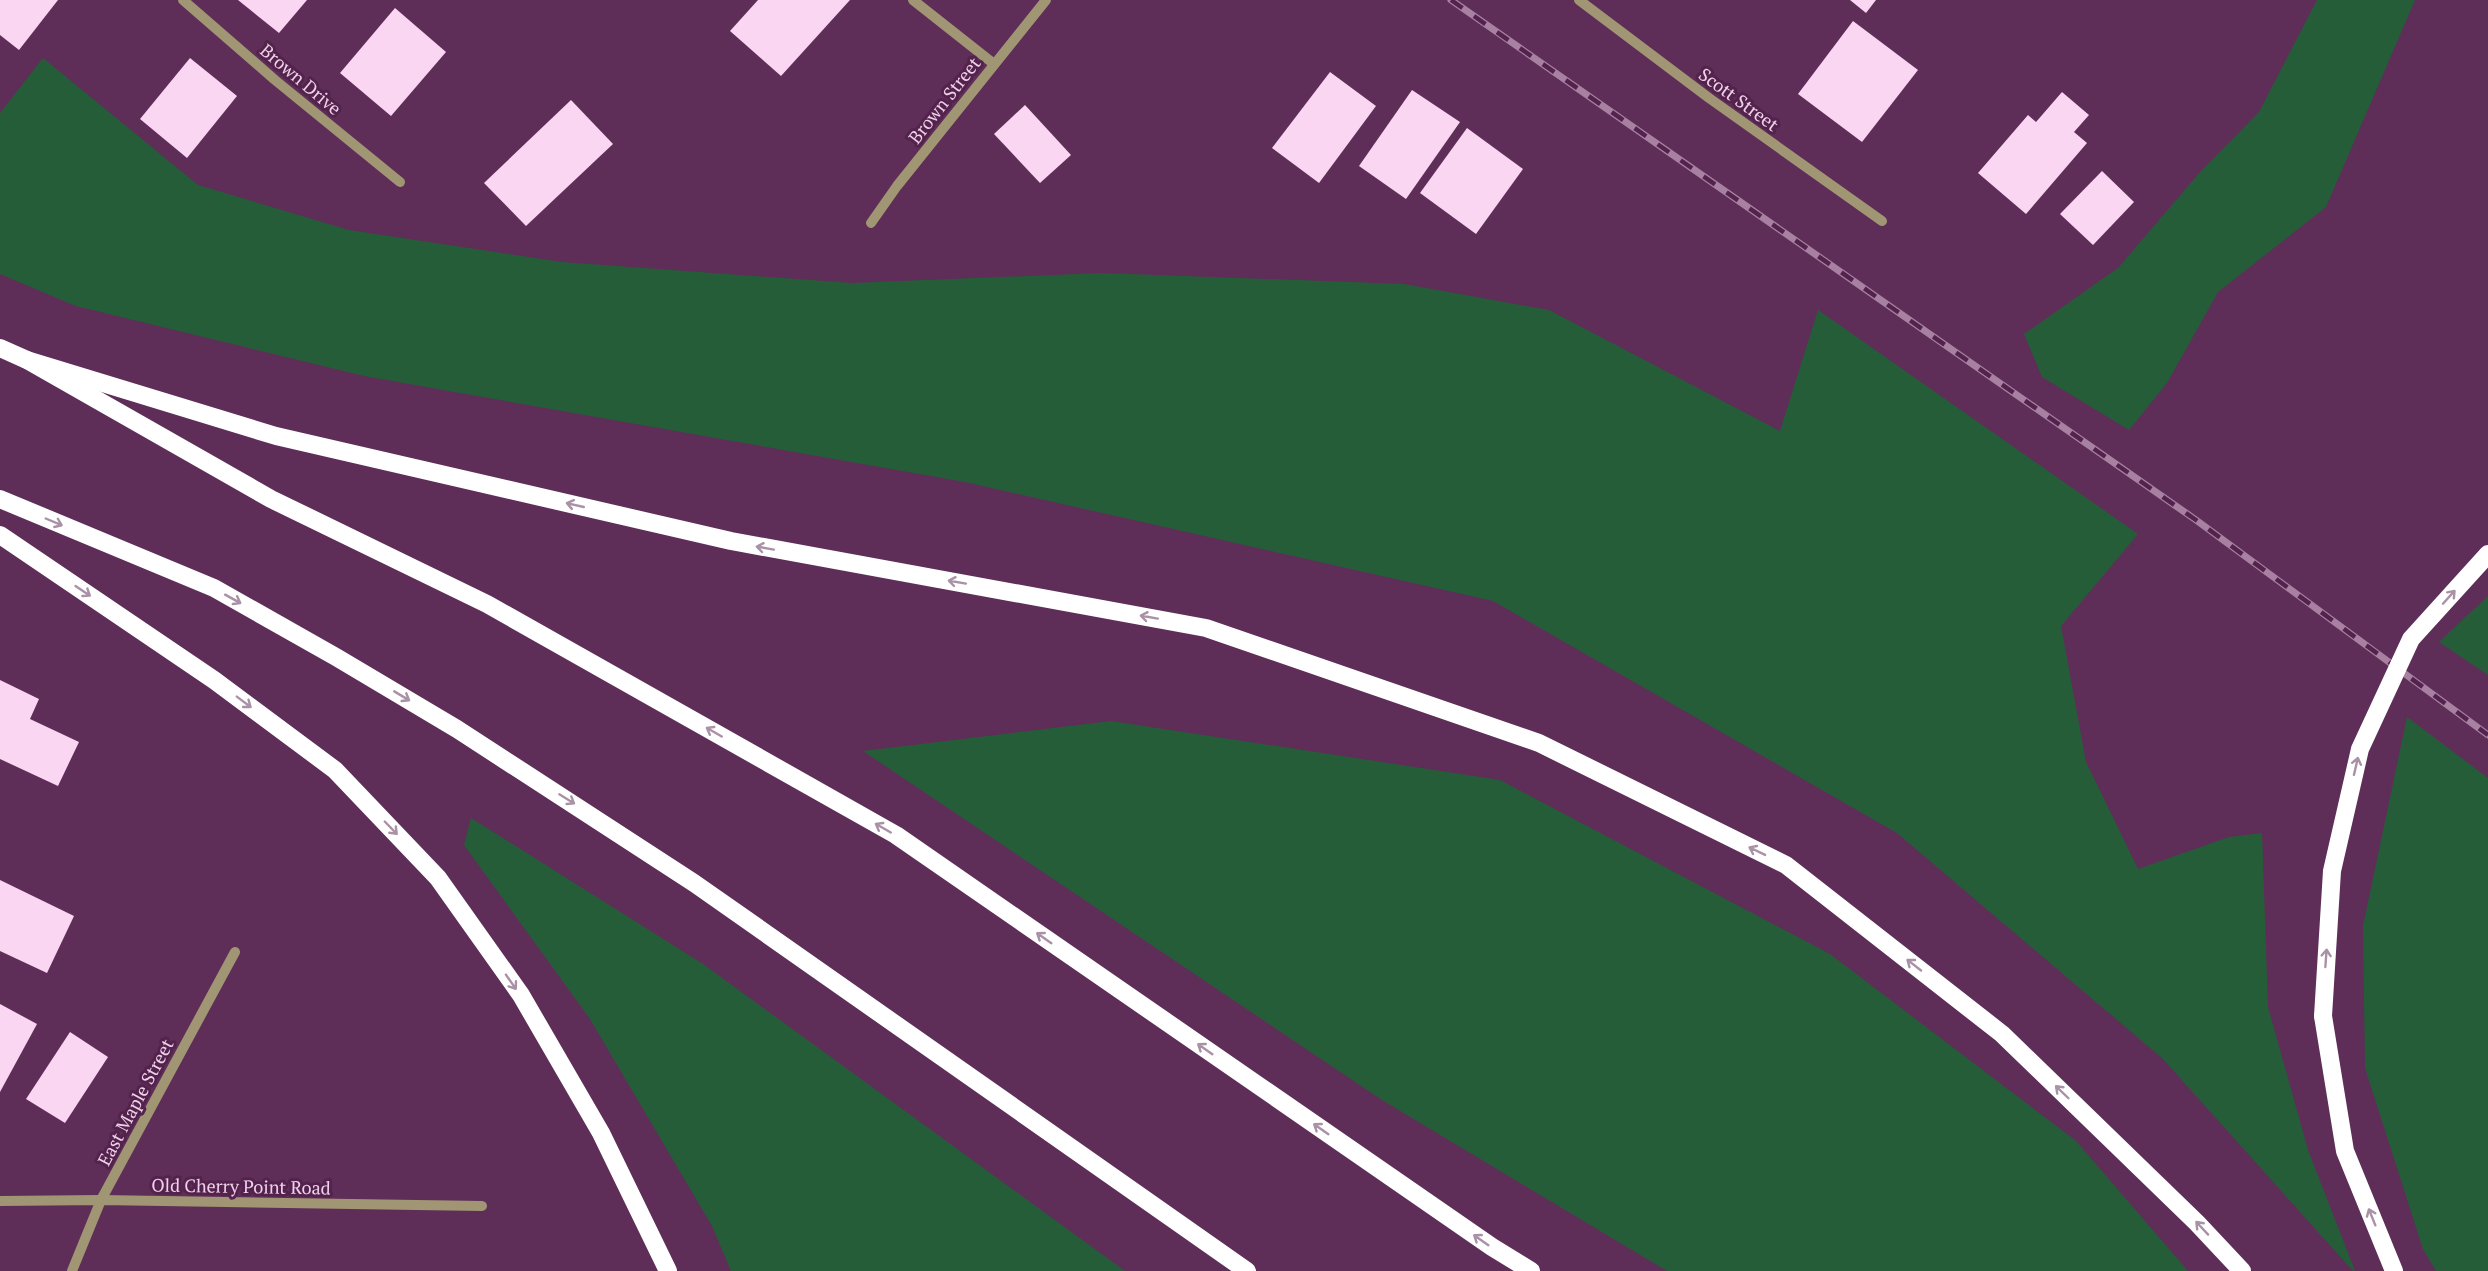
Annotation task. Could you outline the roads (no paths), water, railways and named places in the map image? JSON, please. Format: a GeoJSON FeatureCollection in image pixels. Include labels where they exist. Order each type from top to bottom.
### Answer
{"type":"FeatureCollection","features":[{"type":"Feature","properties":{"kind":"highway"},"geometry":{"type":"LineString","coordinates":[[0,348],[27,360],[271,500],[488,604],[896,835],[1491,1247],[1531,1271]]}},
{"type":"Feature","properties":{"kind":"highway"},"geometry":{"type":"LineString","coordinates":[[27,360],[276,436],[731,541],[1206,628],[1539,743],[1786,865],[2002,1034],[2197,1223],[2242,1271]]}},
{"type":"Feature","properties":{"kind":"highway"},"geometry":{"type":"LineString","coordinates":[[0,499],[214,588],[457,729],[694,884],[1247,1271]]}},
{"type":"Feature","properties":{"kind":"highway"},"geometry":{"type":"LineString","coordinates":[[0,535],[214,680],[335,770],[438,878],[521,995],[601,1133],[668,1271]]}},
{"type":"Feature","properties":{"kind":"highway"},"geometry":{"type":"LineString","coordinates":[[2394,1271],[2345,1151],[2322,1016],[2332,871],[2360,749],[2411,639],[2488,554]]}},
{"type":"Feature","properties":{"kind":"highway"},"geometry":{"type":"LineString","coordinates":[[1156,1208],[1228,1271]]}},
{"type":"Feature","properties":{"kind":"street","name":"Brown Drive"},"geometry":{"type":"LineString","coordinates":[[183,0],[275,80],[400,182]]}},
{"type":"Feature","properties":{"kind":"street"},"geometry":{"type":"LineString","coordinates":[[913,0],[994,64]]}},
{"type":"Feature","properties":{"kind":"street","name":"Brown Street"},"geometry":{"type":"LineString","coordinates":[[871,223],[897,186],[1046,0]]}},
{"type":"Feature","properties":{"kind":"street","name":"Scott Street"},"geometry":{"type":"LineString","coordinates":[[1579,0],[1708,98],[1881,221]]}},
{"type":"Feature","properties":{"kind":"street","name":"East Maple Street"},"geometry":{"type":"LineString","coordinates":[[72,1271],[101,1200],[235,952]]}},
{"type":"Feature","properties":{"kind":"street","name":"Old Cherry Point Road"},"geometry":{"type":"LineString","coordinates":[[0,1201],[101,1200],[482,1206]]}},
{"type":"Feature","properties":{"kind":"railway"},"geometry":{"type":"LineString","coordinates":[[1451,0],[2196,520],[2488,735]]}}]}
